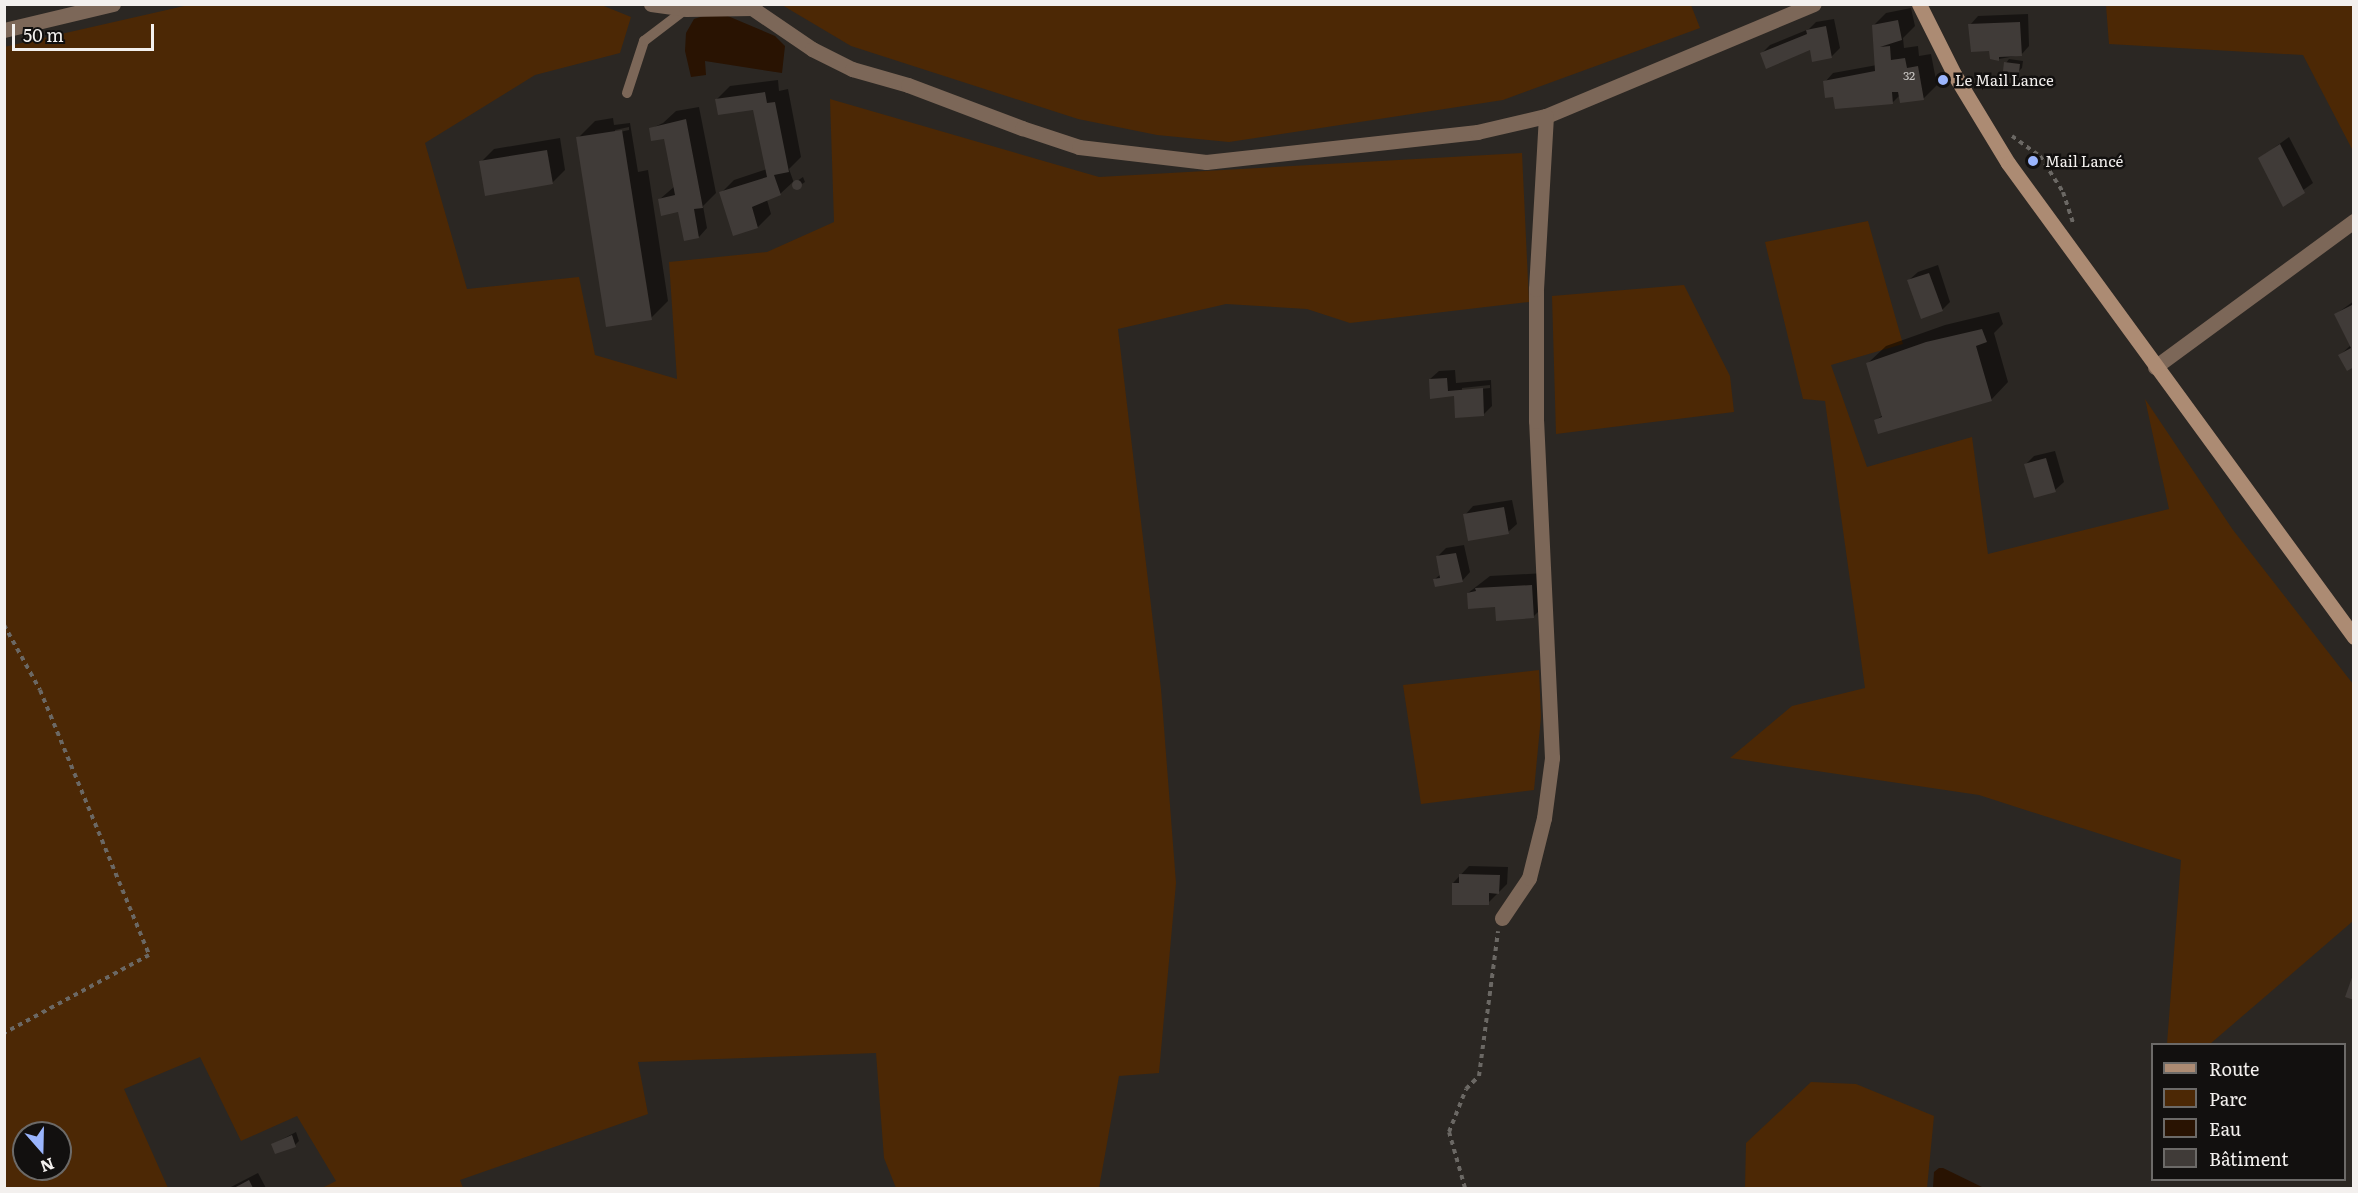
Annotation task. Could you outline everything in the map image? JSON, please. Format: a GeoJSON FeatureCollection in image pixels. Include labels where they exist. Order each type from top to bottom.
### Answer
{"type":"FeatureCollection","features":[{"type":"Feature","properties":{"kind":"main road"},"geometry":{"type":"LineString","coordinates":[[1919,4],[1954,74],[2008,163],[2155,368],[2354,637]]}},
{"type":"Feature","properties":{"kind":"street"},"geometry":{"type":"LineString","coordinates":[[4,30],[113,4]]}},
{"type":"Feature","properties":{"kind":"street"},"geometry":{"type":"LineString","coordinates":[[651,4],[686,9],[752,8],[812,49],[852,69],[1079,147],[1156,159],[1206,162],[1265,158],[1477,132],[1546,116],[1814,4]]}},
{"type":"Feature","properties":{"kind":"street"},"geometry":{"type":"LineString","coordinates":[[1502,918],[1529,878],[1544,818],[1552,758],[1536,421],[1536,289],[1546,116]]}},
{"type":"Feature","properties":{"kind":"street"},"geometry":{"type":"LineString","coordinates":[[2155,368],[2354,222]]}},
{"type":"Feature","properties":{"kind":"lane"},"geometry":{"type":"LineString","coordinates":[[627,93],[644,41],[686,9]]}},
{"type":"Feature","properties":{"kind":"path"},"geometry":{"type":"LineString","coordinates":[[2010,134],[2040,156],[2063,192],[2074,227]]}},
{"type":"Feature","properties":{"kind":"path"},"geometry":{"type":"LineString","coordinates":[[4,625],[40,690],[149,955],[4,1033]]}},
{"type":"Feature","properties":{"kind":"path"},"geometry":{"type":"LineString","coordinates":[[1465,1188],[1449,1132],[1466,1089],[1479,1076],[1502,918]]}},
{"type":"Feature","properties":{"kind":"green space"},"geometry":{"type":"Polygon","coordinates":[[[193,4],[599,4],[631,17],[620,53],[535,75],[425,143],[467,289],[579,277],[595,355],[677,379],[669,262],[767,252],[834,222],[830,99],[1099,177],[1522,153],[1529,302],[1350,323],[1307,309],[1226,304],[1118,329],[1161,689],[1176,883],[1159,1073],[1119,1076],[1099,1188],[896,1188],[884,1158],[876,1053],[638,1062],[648,1114],[460,1180],[463,1188],[322,1188],[336,1181],[297,1116],[241,1141],[200,1057],[124,1089],[168,1188],[5,1188],[4,47],[193,4]]]}},
{"type":"Feature","properties":{"kind":"green space"},"geometry":{"type":"Polygon","coordinates":[[[782,5],[1691,5],[1700,28],[1503,100],[1229,142],[1157,135],[1078,119],[851,46],[782,5]]]}},
{"type":"Feature","properties":{"kind":"green space"},"geometry":{"type":"Polygon","coordinates":[[[2106,5],[2353,5],[2353,151],[2303,55],[2109,44],[2106,5]]]}},
{"type":"Feature","properties":{"kind":"green space"},"geometry":{"type":"Polygon","coordinates":[[[1868,221],[1903,344],[1831,365],[1867,467],[1972,437],[1988,554],[2169,509],[2145,399],[2233,530],[2353,684],[2353,921],[2211,1043],[2167,1043],[2181,860],[1979,795],[1730,758],[1792,706],[1865,688],[1825,401],[1803,399],[1765,242],[1868,221]]]}},
{"type":"Feature","properties":{"kind":"green space"},"geometry":{"type":"Polygon","coordinates":[[[1684,285],[1730,376],[1734,412],[1556,434],[1552,296],[1684,285]]]}},
{"type":"Feature","properties":{"kind":"green space"},"geometry":{"type":"Polygon","coordinates":[[[1539,670],[1541,717],[1534,790],[1421,804],[1403,685],[1539,670]]]}},
{"type":"Feature","properties":{"kind":"green space"},"geometry":{"type":"Polygon","coordinates":[[[1811,1082],[1856,1084],[1934,1116],[1927,1188],[1745,1188],[1746,1143],[1811,1082]]]}},
{"type":"Feature","properties":{"kind":"water"},"geometry":{"type":"Polygon","coordinates":[[[710,14],[723,14],[775,36],[785,46],[782,73],[705,61],[706,75],[691,77],[685,51],[686,33],[694,19],[710,14]]]}},
{"type":"Feature","properties":{"kind":"water"},"geometry":{"type":"Polygon","coordinates":[[[1939,1168],[1984,1188],[1933,1188],[1934,1172],[1939,1168]]]}},
{"type":"Feature","properties":{"kind":"building"},"geometry":{"type":"Polygon","coordinates":[[[1898,20],[1902,40],[1880,47],[1890,46],[1891,60],[1905,58],[1907,68],[1918,66],[1924,100],[1900,103],[1898,92],[1892,92],[1893,104],[1835,109],[1833,97],[1825,98],[1823,81],[1875,71],[1872,25],[1898,20]]]}},
{"type":"Feature","properties":{"kind":"building"},"geometry":{"type":"Polygon","coordinates":[[[2020,22],[2022,56],[1999,57],[1999,61],[1990,59],[1989,51],[1971,52],[1968,24],[2020,22]]]}},
{"type":"Feature","properties":{"kind":"building"},"geometry":{"type":"Polygon","coordinates":[[[1826,26],[1832,58],[1812,62],[1810,50],[1766,69],[1760,53],[1807,34],[1806,30],[1826,26]]]}},
{"type":"Feature","properties":{"kind":"building"},"geometry":{"type":"Polygon","coordinates":[[[2004,62],[2020,64],[2019,73],[2003,71],[2004,62]]]}},
{"type":"Feature","properties":{"kind":"building"},"geometry":{"type":"Polygon","coordinates":[[[765,92],[767,103],[775,102],[789,172],[774,175],[781,195],[752,207],[758,228],[733,236],[719,192],[767,177],[753,110],[718,115],[715,99],[765,92]]]}},
{"type":"Feature","properties":{"kind":"building"},"geometry":{"type":"Polygon","coordinates":[[[686,119],[703,208],[694,209],[699,238],[684,241],[678,212],[661,216],[658,199],[675,195],[664,139],[651,141],[649,128],[686,119]]]}},
{"type":"Feature","properties":{"kind":"building"},"geometry":{"type":"Polygon","coordinates":[[[622,130],[652,320],[606,327],[576,137],[622,130]]]}},
{"type":"Feature","properties":{"kind":"building"},"geometry":{"type":"Polygon","coordinates":[[[2280,144],[2305,193],[2283,207],[2258,158],[2280,144]]]}},
{"type":"Feature","properties":{"kind":"building"},"geometry":{"type":"Polygon","coordinates":[[[547,150],[553,184],[485,196],[479,161],[547,150]]]}},
{"type":"Feature","properties":{"kind":"building"},"geometry":{"type":"Polygon","coordinates":[[[797,180],[801,181],[801,189],[797,190],[793,189],[792,185],[793,181],[797,180]]]}},
{"type":"Feature","properties":{"kind":"building"},"geometry":{"type":"Polygon","coordinates":[[[1929,273],[1943,311],[1921,319],[1907,280],[1929,273]]]}},
{"type":"Feature","properties":{"kind":"building"},"geometry":{"type":"Polygon","coordinates":[[[2354,304],[2354,367],[2347,371],[2338,355],[2351,348],[2334,314],[2354,304]]]}},
{"type":"Feature","properties":{"kind":"building"},"geometry":{"type":"Polygon","coordinates":[[[1982,329],[1987,342],[1976,346],[1992,401],[1878,434],[1874,420],[1882,417],[1866,363],[1926,342],[1982,329]]]}},
{"type":"Feature","properties":{"kind":"building"},"geometry":{"type":"Polygon","coordinates":[[[1447,378],[1448,391],[1483,388],[1484,416],[1455,418],[1454,396],[1430,399],[1429,379],[1447,378]]]}},
{"type":"Feature","properties":{"kind":"building"},"geometry":{"type":"Polygon","coordinates":[[[2046,458],[2056,492],[2034,498],[2024,464],[2046,458]]]}},
{"type":"Feature","properties":{"kind":"building"},"geometry":{"type":"Polygon","coordinates":[[[1504,507],[1509,534],[1468,541],[1463,514],[1504,507]]]}},
{"type":"Feature","properties":{"kind":"building"},"geometry":{"type":"Polygon","coordinates":[[[1456,553],[1463,582],[1435,587],[1433,579],[1440,578],[1436,556],[1456,553]]]}},
{"type":"Feature","properties":{"kind":"building"},"geometry":{"type":"Polygon","coordinates":[[[1532,585],[1534,618],[1496,621],[1495,607],[1468,609],[1467,593],[1476,591],[1475,588],[1532,585]]]}},
{"type":"Feature","properties":{"kind":"building"},"geometry":{"type":"Polygon","coordinates":[[[1459,874],[1500,875],[1499,894],[1489,893],[1489,905],[1452,905],[1452,883],[1459,883],[1459,874]]]}},
{"type":"Feature","properties":{"kind":"building"},"geometry":{"type":"Polygon","coordinates":[[[2354,972],[2354,1000],[2345,997],[2354,972]]]}},
{"type":"Feature","properties":{"kind":"building"},"geometry":{"type":"Polygon","coordinates":[[[292,1135],[296,1147],[275,1154],[271,1144],[292,1135]]]}},
{"type":"Feature","properties":{"kind":"building"},"geometry":{"type":"Polygon","coordinates":[[[249,1180],[253,1188],[234,1188],[249,1180]]]}},
{"type":"Feature","properties":{"kind":"place","name":"Le Mail Lance"},"geometry":{"type":"Point","coordinates":[1943,80]}},
{"type":"Feature","properties":{"kind":"place","name":"Mail Lancé"},"geometry":{"type":"Point","coordinates":[2033,161]}}]}
